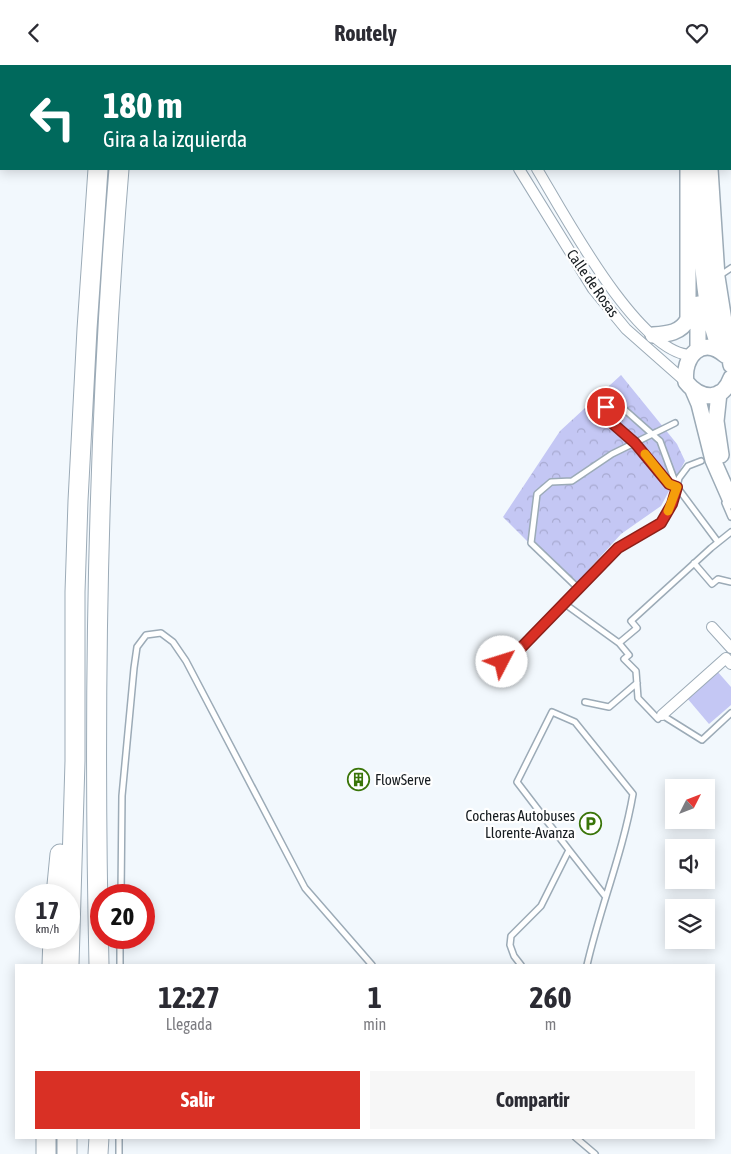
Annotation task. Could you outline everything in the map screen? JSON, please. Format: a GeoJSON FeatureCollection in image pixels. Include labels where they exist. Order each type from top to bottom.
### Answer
{"type":"FeatureCollection","features":[{"type":"Feature","properties":{"kind":"highway"},"geometry":{"type":"LineString","coordinates":[[69,964],[76,751],[75,651],[78,510],[85,358],[98,170]]}},
{"type":"Feature","properties":{"kind":"highway"},"geometry":{"type":"LineString","coordinates":[[98,964],[96,596],[109,326],[119,170]]}},
{"type":"Feature","properties":{"kind":"highway"},"geometry":{"type":"LineString","coordinates":[[57,884],[65,801],[68,680],[75,651]]}},
{"type":"Feature","properties":{"kind":"highway"},"geometry":{"type":"LineString","coordinates":[[52,964],[53,949]]}},
{"type":"Feature","properties":{"kind":"highway"},"geometry":{"type":"LineString","coordinates":[[46,1139],[46,1154]]}},
{"type":"Feature","properties":{"kind":"highway"},"geometry":{"type":"LineString","coordinates":[[67,1139],[67,1154]]}},
{"type":"Feature","properties":{"kind":"highway"},"geometry":{"type":"LineString","coordinates":[[98,1154],[99,1139]]}},
{"type":"Feature","properties":{"kind":"street","name":"Calle de Rosas"},"geometry":{"type":"LineString","coordinates":[[520,170],[593,289],[626,329],[689,386]]}},
{"type":"Feature","properties":{"kind":"street","name":"Calle de Rosas"},"geometry":{"type":"LineString","coordinates":[[538,170],[608,284],[634,318],[680,355],[694,353]]}},
{"type":"Feature","properties":{"kind":"street"},"geometry":{"type":"LineString","coordinates":[[654,335],[678,331],[685,327],[688,319],[688,170]]}},
{"type":"Feature","properties":{"kind":"street"},"geometry":{"type":"LineString","coordinates":[[700,170],[702,255],[712,334],[727,359]]}},
{"type":"Feature","properties":{"kind":"street"},"geometry":{"type":"LineString","coordinates":[[710,170],[717,277],[728,321],[727,359]]}},
{"type":"Feature","properties":{"kind":"street"},"geometry":{"type":"LineString","coordinates":[[702,255],[694,353],[684,369],[689,386],[699,404],[708,443],[731,501]]}},
{"type":"Feature","properties":{"kind":"street"},"geometry":{"type":"LineString","coordinates":[[694,353],[710,348],[727,359]]}},
{"type":"Feature","properties":{"kind":"street"},"geometry":{"type":"LineString","coordinates":[[689,386],[708,396],[727,387]]}},
{"type":"Feature","properties":{"kind":"street"},"geometry":{"type":"LineString","coordinates":[[727,387],[716,421],[718,441],[731,485]]}},
{"type":"Feature","properties":{"kind":"street"},"geometry":{"type":"LineString","coordinates":[[662,715],[728,656],[712,627]]}},
{"type":"Feature","properties":{"kind":"lane"},"geometry":{"type":"LineString","coordinates":[[717,277],[731,268]]}},
{"type":"Feature","properties":{"kind":"lane"},"geometry":{"type":"LineString","coordinates":[[677,487],[669,484],[635,443],[607,416],[606,407],[616,402],[660,441],[677,487],[718,542]]}},
{"type":"Feature","properties":{"kind":"lane"},"geometry":{"type":"LineString","coordinates":[[579,589],[530,543],[537,494],[551,482],[572,481],[612,454],[675,423]]}},
{"type":"Feature","properties":{"kind":"lane"},"geometry":{"type":"LineString","coordinates":[[708,443],[708,458],[712,473],[731,517]]}},
{"type":"Feature","properties":{"kind":"lane"},"geometry":{"type":"LineString","coordinates":[[502,662],[514,655],[618,548],[661,523],[672,504],[679,478],[688,466],[701,461]]}},
{"type":"Feature","properties":{"kind":"lane"},"geometry":{"type":"LineString","coordinates":[[619,643],[637,628],[631,621],[694,563],[731,533]]}},
{"type":"Feature","properties":{"kind":"lane"},"geometry":{"type":"LineString","coordinates":[[694,563],[712,584],[718,579],[731,582]]}},
{"type":"Feature","properties":{"kind":"lane"},"geometry":{"type":"LineString","coordinates":[[565,604],[619,643],[629,655],[624,659],[636,671],[638,698],[658,719],[662,715],[702,739],[731,713]]}},
{"type":"Feature","properties":{"kind":"lane"},"geometry":{"type":"LineString","coordinates":[[121,884],[122,796],[137,647],[146,635],[161,633],[173,642],[186,661],[305,888],[371,964]]}},
{"type":"Feature","properties":{"kind":"lane"},"geometry":{"type":"LineString","coordinates":[[585,702],[609,707],[637,683]]}},
{"type":"Feature","properties":{"kind":"lane"},"geometry":{"type":"LineString","coordinates":[[587,964],[605,896],[628,822],[633,794],[574,722],[552,712],[517,782],[605,896]]}},
{"type":"Feature","properties":{"kind":"lane"},"geometry":{"type":"LineString","coordinates":[[520,964],[514,956],[510,945],[512,936],[541,906],[569,851]]}},
{"type":"Feature","properties":{"kind":"lane"},"geometry":{"type":"LineString","coordinates":[[120,949],[120,964]]}},
{"type":"Feature","properties":{"kind":"lane"},"geometry":{"type":"LineString","coordinates":[[119,1139],[119,1154]]}},
{"type":"Feature","properties":{"kind":"lane"},"geometry":{"type":"LineString","coordinates":[[577,1139],[595,1154]]}},
{"type":"Feature","properties":{"kind":"green space"},"geometry":{"type":"Polygon","coordinates":[[[621,375],[677,444],[685,461],[661,506],[621,534],[573,587],[503,517],[560,431],[621,375]]]}},
{"type":"Feature","properties":{"kind":"green space"},"geometry":{"type":"Polygon","coordinates":[[[717,671],[731,687],[731,705],[709,724],[687,698],[717,671]]]}},
{"type":"Feature","properties":{"kind":"slow traffic"},"geometry":{"type":"LineString","coordinates":[[645,454],[669,484],[677,487],[668,511]]}},
{"type":"Feature","properties":{"kind":"place","name":"FlowServe"},"geometry":{"type":"Point","coordinates":[359,779]}},
{"type":"Feature","properties":{"kind":"place","name":"Cocheras Autobuses Llorente-Avanza"},"geometry":{"type":"Point","coordinates":[591,824]}},
{"type":"Feature","properties":{"kind":"route"},"geometry":{"type":"LineString","coordinates":[[502,662],[514,655],[526,640],[570,599],[618,548],[661,523],[672,504],[677,487],[669,484],[635,443],[611,422],[607,416],[606,407]]}}]}
